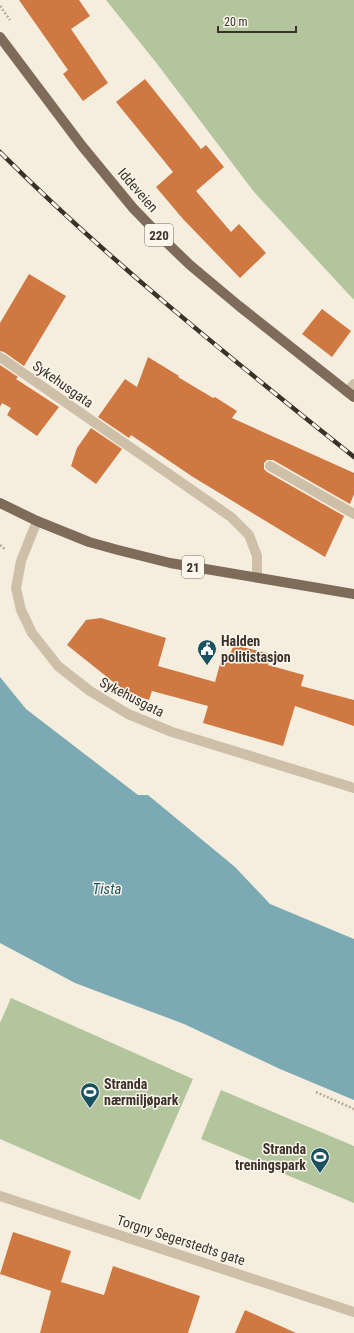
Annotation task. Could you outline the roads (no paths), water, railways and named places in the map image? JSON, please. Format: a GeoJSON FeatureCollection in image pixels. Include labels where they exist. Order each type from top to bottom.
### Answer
{"type":"FeatureCollection","features":[{"type":"Feature","properties":{"kind":"main road","name":"Iddeveien"},"geometry":{"type":"LineString","coordinates":[[0,37],[82,146],[133,208],[163,239],[190,265],[239,306],[350,395]]}},
{"type":"Feature","properties":{"kind":"main road","name":"21"},"geometry":{"type":"LineString","coordinates":[[0,503],[37,521],[89,542],[118,550],[170,563],[354,594]]}},
{"type":"Feature","properties":{"kind":"street","name":"Sykehusgata"},"geometry":{"type":"LineString","coordinates":[[0,357],[231,517],[249,535],[256,556],[257,577]]}},
{"type":"Feature","properties":{"kind":"street"},"geometry":{"type":"LineString","coordinates":[[350,395],[354,384]]}},
{"type":"Feature","properties":{"kind":"street"},"geometry":{"type":"LineString","coordinates":[[270,466],[354,514]]}},
{"type":"Feature","properties":{"kind":"street","name":"Sykehusgata"},"geometry":{"type":"LineString","coordinates":[[37,521],[21,561],[16,588],[21,610],[32,633],[58,666],[90,691],[128,714],[172,732],[354,788]]}},
{"type":"Feature","properties":{"kind":"street","name":"Torgny Segerstedts gate"},"geometry":{"type":"LineString","coordinates":[[0,1196],[354,1312]]}},
{"type":"Feature","properties":{"kind":"water","name":"Tista"},"geometry":{"type":"Polygon","coordinates":[[[0,677],[26,709],[138,795],[148,795],[235,867],[270,904],[354,939],[354,1100],[280,1069],[184,1024],[75,983],[0,943],[0,677]]]}},
{"type":"Feature","properties":{"kind":"railway"},"geometry":{"type":"LineString","coordinates":[[0,152],[42,193],[172,309],[354,457]]}},
{"type":"Feature","properties":{"kind":"place","name":"Halden politistasjon"},"geometry":{"type":"Point","coordinates":[207,666]}},
{"type":"Feature","properties":{"kind":"place","name":"Stranda nærmiljøpark"},"geometry":{"type":"Point","coordinates":[90,1109]}},
{"type":"Feature","properties":{"kind":"place","name":"Stranda treningspark"},"geometry":{"type":"Point","coordinates":[320,1174]}}]}
